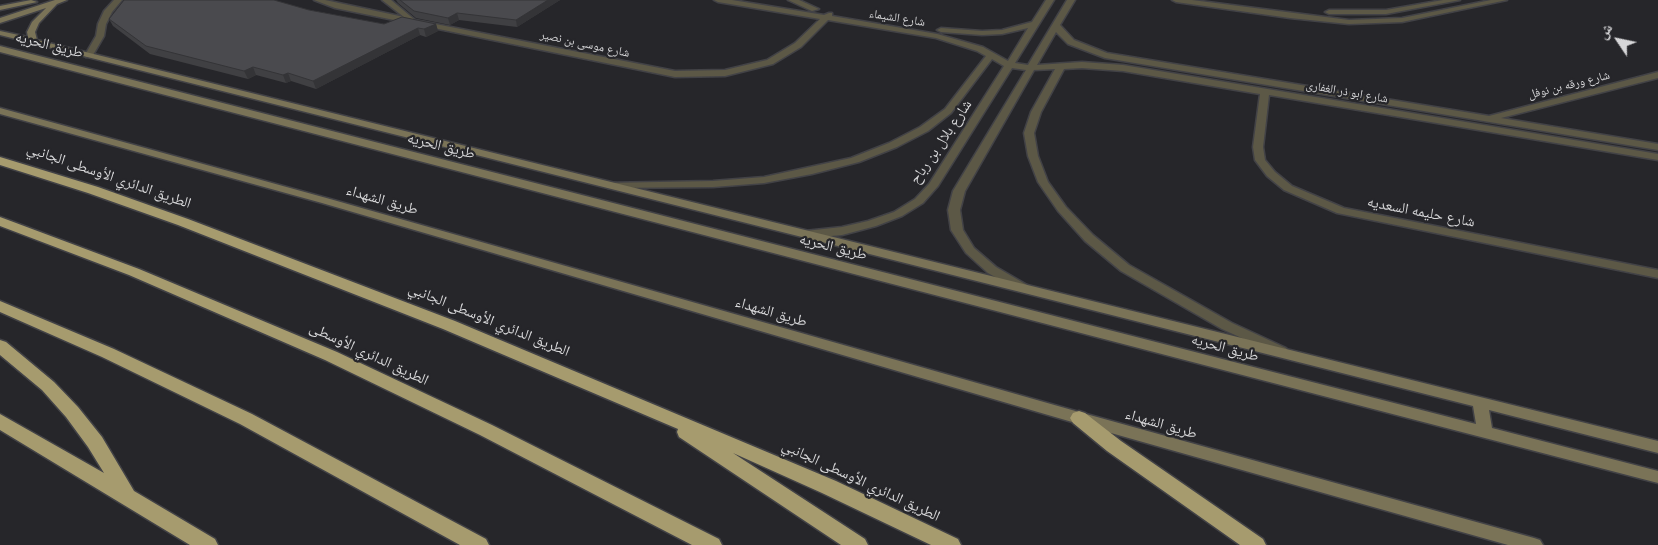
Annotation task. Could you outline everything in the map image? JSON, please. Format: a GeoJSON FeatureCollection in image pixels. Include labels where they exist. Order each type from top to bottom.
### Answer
{"type":"FeatureCollection","features":[{"type":"Feature","properties":{"kind":"highway","name":"الطريق الدائري الأوسطى الجانبي"},"geometry":{"type":"LineString","coordinates":[[0,161],[92,190],[290,262],[449,325],[829,487],[951,545]]}},
{"type":"Feature","properties":{"kind":"highway","name":"الطريق الدائري الأوسطى"},"geometry":{"type":"LineString","coordinates":[[0,221],[143,276],[339,360],[486,430],[712,545]]}},
{"type":"Feature","properties":{"kind":"highway"},"geometry":{"type":"LineString","coordinates":[[0,306],[124,360],[246,419],[479,545]]}},
{"type":"Feature","properties":{"kind":"highway"},"geometry":{"type":"LineString","coordinates":[[0,346],[48,386],[72,412],[95,442],[126,494]]}},
{"type":"Feature","properties":{"kind":"highway"},"geometry":{"type":"LineString","coordinates":[[649,409],[858,545]]}},
{"type":"Feature","properties":{"kind":"highway"},"geometry":{"type":"LineString","coordinates":[[1079,418],[1114,446],[1256,545]]}},
{"type":"Feature","properties":{"kind":"highway"},"geometry":{"type":"LineString","coordinates":[[0,421],[126,494],[208,545]]}},
{"type":"Feature","properties":{"kind":"street"},"geometry":{"type":"LineString","coordinates":[[89,55],[100,36],[102,24],[108,11],[118,0]]}},
{"type":"Feature","properties":{"kind":"street","name":"شارع موسى بن نصير"},"geometry":{"type":"LineString","coordinates":[[318,0],[335,6],[652,71],[700,74],[725,73],[770,62],[798,45],[829,15]]}},
{"type":"Feature","properties":{"kind":"street"},"geometry":{"type":"LineString","coordinates":[[386,0],[415,22]]}},
{"type":"Feature","properties":{"kind":"street","name":"شارع الشيماء"},"geometry":{"type":"LineString","coordinates":[[718,0],[961,32],[1002,32],[1035,24]]}},
{"type":"Feature","properties":{"kind":"street","name":"شارع الشيماء"},"geometry":{"type":"LineString","coordinates":[[761,0],[815,9],[829,15],[937,36],[992,54],[1009,65]]}},
{"type":"Feature","properties":{"kind":"street"},"geometry":{"type":"LineString","coordinates":[[792,0],[815,9]]}},
{"type":"Feature","properties":{"kind":"street","name":"شارع بلال بن رباح"},"geometry":{"type":"LineString","coordinates":[[809,234],[842,231],[872,224],[898,214],[919,201],[933,186],[1050,0]]}},
{"type":"Feature","properties":{"kind":"street"},"geometry":{"type":"LineString","coordinates":[[1176,0],[1349,22],[1402,20],[1485,1],[1503,0]]}},
{"type":"Feature","properties":{"kind":"street"},"geometry":{"type":"LineString","coordinates":[[1228,0],[1315,11],[1364,13],[1406,10],[1456,0]]}},
{"type":"Feature","properties":{"kind":"street"},"geometry":{"type":"LineString","coordinates":[[0,8],[36,1]]}},
{"type":"Feature","properties":{"kind":"street"},"geometry":{"type":"LineString","coordinates":[[0,13],[36,1]]}},
{"type":"Feature","properties":{"kind":"street"},"geometry":{"type":"LineString","coordinates":[[0,21],[61,1]]}},
{"type":"Feature","properties":{"kind":"street"},"geometry":{"type":"LineString","coordinates":[[33,41],[31,32],[36,22],[61,1]]}},
{"type":"Feature","properties":{"kind":"street"},"geometry":{"type":"LineString","coordinates":[[1022,288],[992,270],[970,250],[958,230],[954,210],[959,192],[1056,25],[1073,1]]}},
{"type":"Feature","properties":{"kind":"street","name":"شارع ابو ذر الغفارى"},"geometry":{"type":"LineString","coordinates":[[1056,25],[1070,42],[1105,55],[1658,147]]}},
{"type":"Feature","properties":{"kind":"street","name":"طريق الحريه"},"geometry":{"type":"LineString","coordinates":[[0,33],[1658,447]]}},
{"type":"Feature","properties":{"kind":"street","name":"طريق الحريه"},"geometry":{"type":"LineString","coordinates":[[0,49],[1658,477]]}},
{"type":"Feature","properties":{"kind":"street"},"geometry":{"type":"LineString","coordinates":[[590,201],[608,185],[714,184],[764,180],[812,171],[855,160],[893,145],[924,129],[948,112],[992,54]]}},
{"type":"Feature","properties":{"kind":"street","name":"شارع ابو ذر الغفارى"},"geometry":{"type":"LineString","coordinates":[[1009,65],[1031,68],[1062,65],[1123,68],[1658,158]]}},
{"type":"Feature","properties":{"kind":"street"},"geometry":{"type":"LineString","coordinates":[[1062,65],[1036,112],[1029,133],[1033,156],[1043,182],[1062,209],[1089,238],[1125,268],[1227,326],[1288,354]]}},
{"type":"Feature","properties":{"kind":"street","name":"شارع ورقه بن نوفل"},"geometry":{"type":"LineString","coordinates":[[1487,119],[1658,75]]}},
{"type":"Feature","properties":{"kind":"street","name":"شارع حليمه السعديه"},"geometry":{"type":"LineString","coordinates":[[1265,91],[1258,147],[1260,160],[1271,174],[1288,188],[1312,200],[1341,211],[1373,218],[1658,274]]}},
{"type":"Feature","properties":{"kind":"street","name":"طريق الشهداء"},"geometry":{"type":"LineString","coordinates":[[0,111],[335,204],[1079,418],[1534,545]]}},
{"type":"Feature","properties":{"kind":"street"},"geometry":{"type":"LineString","coordinates":[[344,138],[367,124]]}},
{"type":"Feature","properties":{"kind":"street"},"geometry":{"type":"LineString","coordinates":[[1480,402],[1485,432]]}},
{"type":"Feature","properties":{"kind":"building"},"geometry":{"type":"Polygon","coordinates":[[[124,0],[274,0],[309,10],[384,24],[402,17],[436,24],[424,29],[418,28],[313,81],[288,73],[283,75],[253,67],[244,71],[146,46],[109,19],[124,0]]]}},
{"type":"Feature","properties":{"kind":"building"},"geometry":{"type":"Polygon","coordinates":[[[400,0],[548,0],[516,20],[457,13],[448,18],[414,11],[400,0]]]}}]}
